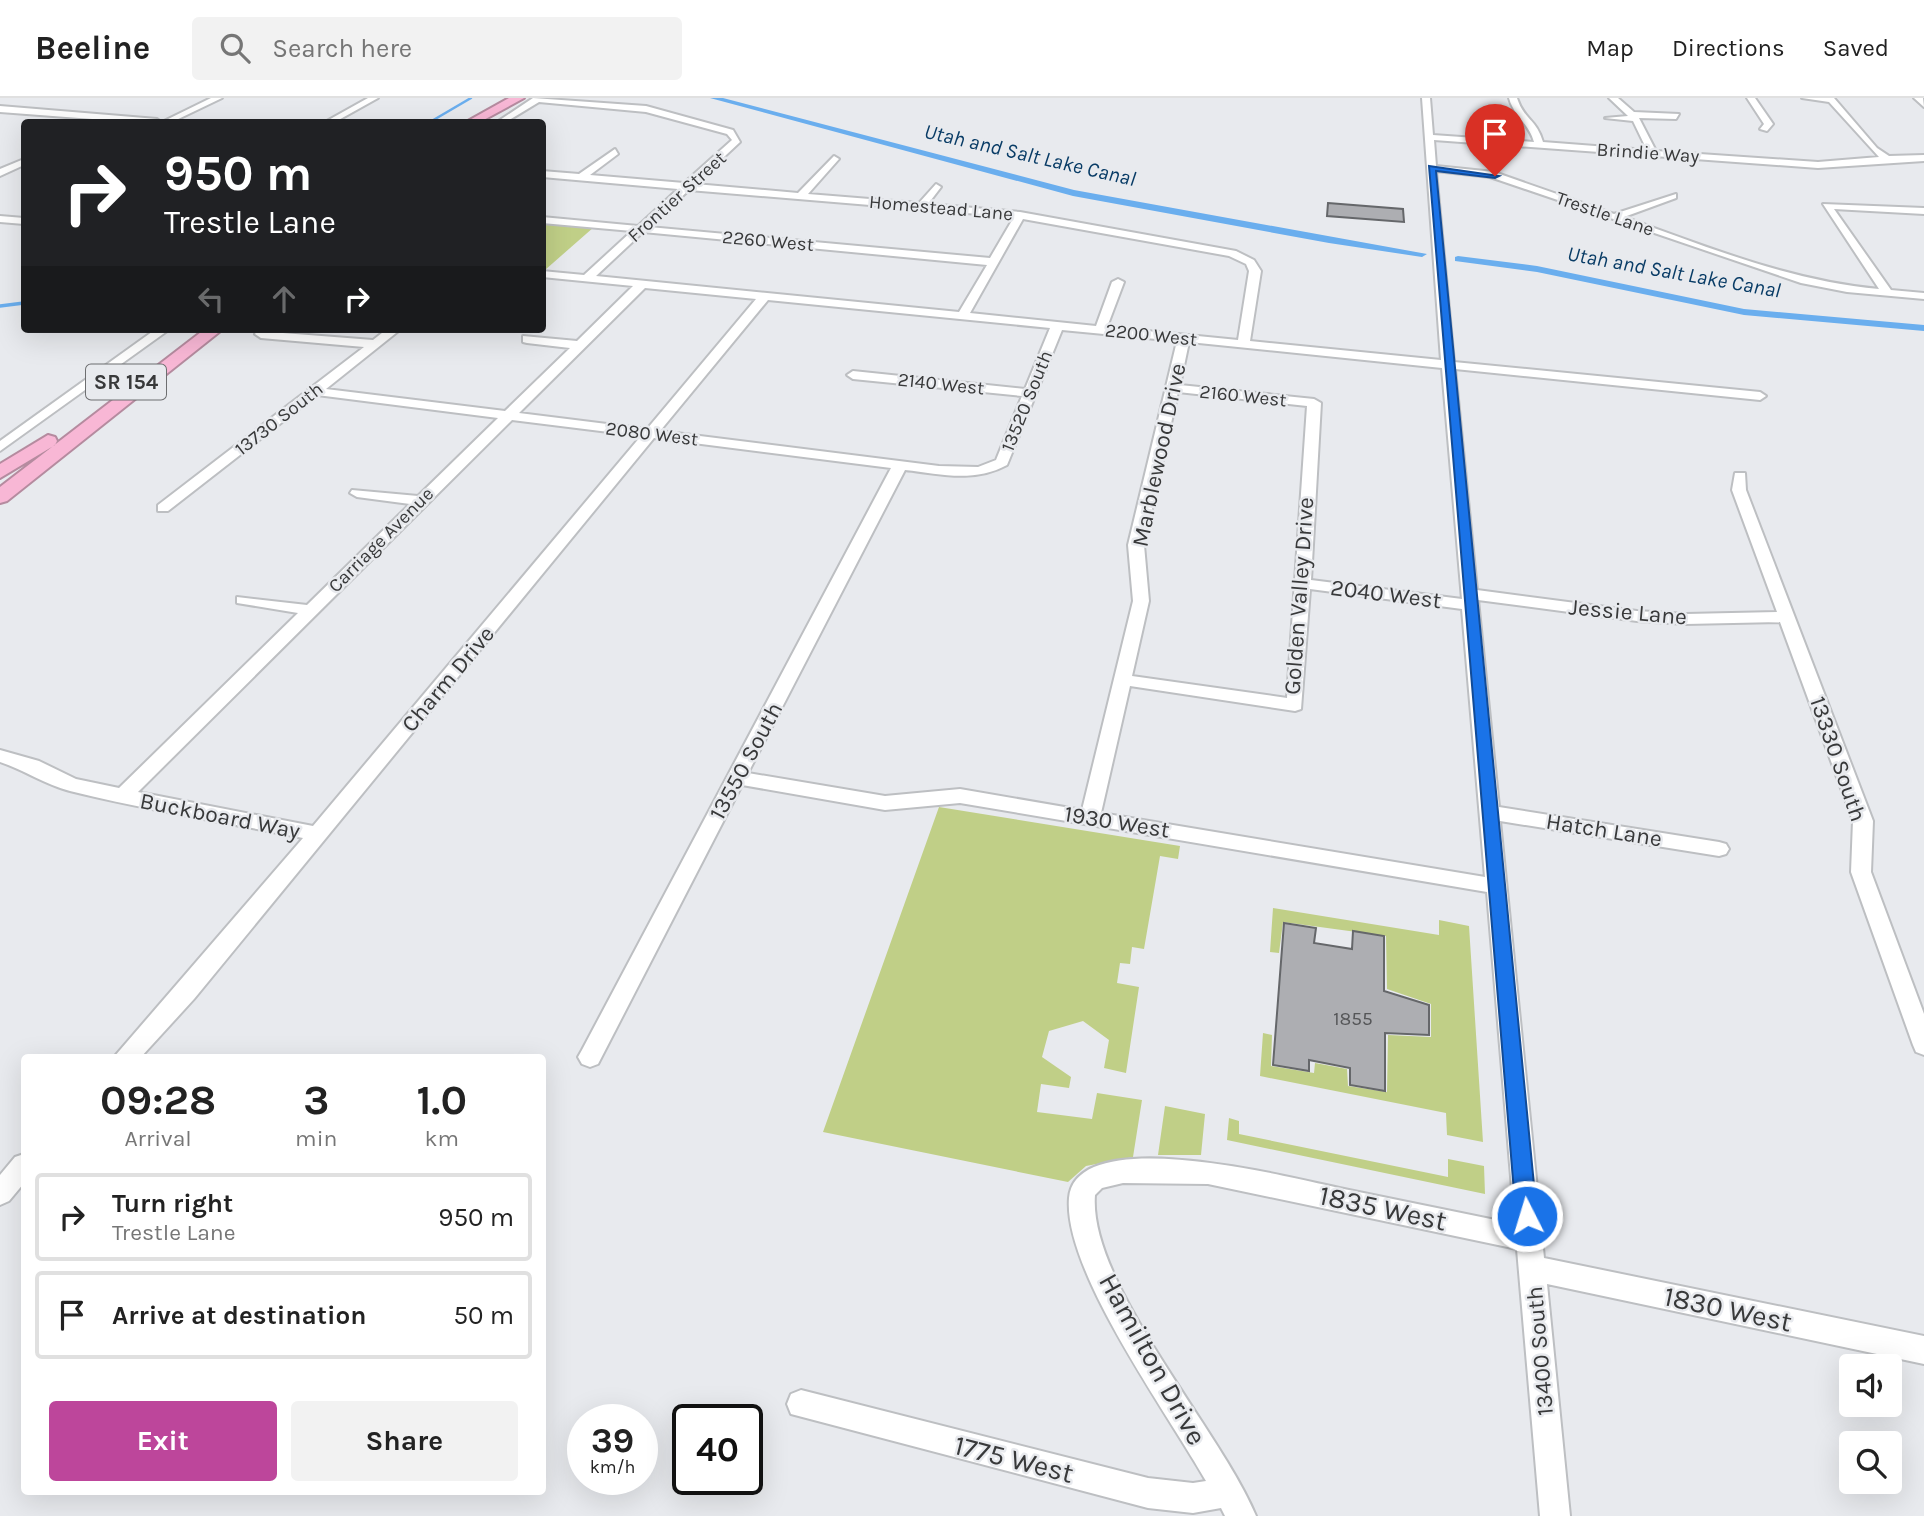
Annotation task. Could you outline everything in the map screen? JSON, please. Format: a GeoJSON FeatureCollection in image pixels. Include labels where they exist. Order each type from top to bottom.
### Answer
{"type":"FeatureCollection","features":[{"type":"Feature","properties":{"kind":"highway"},"geometry":{"type":"LineString","coordinates":[[469,119],[493,98]]}},
{"type":"Feature","properties":{"kind":"highway"},"geometry":{"type":"LineString","coordinates":[[471,119],[509,98]]}},
{"type":"Feature","properties":{"kind":"highway"},"geometry":{"type":"LineString","coordinates":[[471,119],[518,98]]}},
{"type":"Feature","properties":{"kind":"highway","name":"SR 154"},"geometry":{"type":"LineString","coordinates":[[0,474],[58,434],[189,333]]}},
{"type":"Feature","properties":{"kind":"highway","name":"SR 154"},"geometry":{"type":"LineString","coordinates":[[0,497],[118,408],[210,333]]}},
{"type":"Feature","properties":{"kind":"highway"},"geometry":{"type":"LineString","coordinates":[[0,509],[118,408]]}},
{"type":"Feature","properties":{"kind":"street"},"geometry":{"type":"LineString","coordinates":[[0,107],[18,98]]}},
{"type":"Feature","properties":{"kind":"street"},"geometry":{"type":"LineString","coordinates":[[172,119],[218,98]]}},
{"type":"Feature","properties":{"kind":"street"},"geometry":{"type":"LineString","coordinates":[[335,119],[374,98]]}},
{"type":"Feature","properties":{"kind":"street"},"geometry":{"type":"LineString","coordinates":[[506,119],[538,98]]}},
{"type":"Feature","properties":{"kind":"street","name":"Frontier Street"},"geometry":{"type":"LineString","coordinates":[[538,98],[625,106],[720,129],[736,136],[733,146],[587,278]]}},
{"type":"Feature","properties":{"kind":"street"},"geometry":{"type":"LineString","coordinates":[[625,106],[635,98]]}},
{"type":"Feature","properties":{"kind":"street","name":"13400 South"},"geometry":{"type":"LineString","coordinates":[[1426,98],[1448,365],[1555,1516]]}},
{"type":"Feature","properties":{"kind":"street"},"geometry":{"type":"LineString","coordinates":[[1513,98],[1517,112],[1534,126],[1539,145]]}},
{"type":"Feature","properties":{"kind":"street"},"geometry":{"type":"LineString","coordinates":[[1613,98],[1634,117],[1653,153]]}},
{"type":"Feature","properties":{"kind":"street"},"geometry":{"type":"LineString","coordinates":[[1751,98],[1769,124],[1764,129]]}},
{"type":"Feature","properties":{"kind":"street"},"geometry":{"type":"LineString","coordinates":[[1806,98],[1830,99],[1874,150],[1886,158]]}},
{"type":"Feature","properties":{"kind":"street"},"geometry":{"type":"LineString","coordinates":[[0,107],[100,119]]}},
{"type":"Feature","properties":{"kind":"street"},"geometry":{"type":"LineString","coordinates":[[1609,118],[1676,116]]}},
{"type":"Feature","properties":{"kind":"street","name":"Brindie Way"},"geometry":{"type":"LineString","coordinates":[[1429,137],[1825,165],[1886,158],[1924,159]]}},
{"type":"Feature","properties":{"kind":"street"},"geometry":{"type":"LineString","coordinates":[[582,177],[615,152]]}},
{"type":"Feature","properties":{"kind":"street"},"geometry":{"type":"LineString","coordinates":[[801,196],[834,159]]}},
{"type":"Feature","properties":{"kind":"street","name":"Brindie Way"},"geometry":{"type":"LineString","coordinates":[[1866,161],[1886,170]]}},
{"type":"Feature","properties":{"kind":"street"},"geometry":{"type":"LineString","coordinates":[[0,173],[21,163]]}},
{"type":"Feature","properties":{"kind":"street","name":"Trestle Lane"},"geometry":{"type":"LineString","coordinates":[[1432,168],[1491,174],[1775,272],[1835,287],[1924,296]]}},
{"type":"Feature","properties":{"kind":"street","name":"Homestead Lane"},"geometry":{"type":"LineString","coordinates":[[546,174],[1020,215],[1232,253],[1250,261],[1255,271],[1243,345]]}},
{"type":"Feature","properties":{"kind":"street"},"geometry":{"type":"LineString","coordinates":[[922,206],[936,187]]}},
{"type":"Feature","properties":{"kind":"street"},"geometry":{"type":"LineString","coordinates":[[1615,217],[1673,196]]}},
{"type":"Feature","properties":{"kind":"street"},"geometry":{"type":"LineString","coordinates":[[1887,292],[1827,206],[1924,211]]}},
{"type":"Feature","properties":{"kind":"street"},"geometry":{"type":"LineString","coordinates":[[963,316],[1020,215]]}},
{"type":"Feature","properties":{"kind":"street"},"geometry":{"type":"LineString","coordinates":[[0,219],[21,221]]}},
{"type":"Feature","properties":{"kind":"street","name":"2260 West"},"geometry":{"type":"LineString","coordinates":[[546,220],[993,262]]}},
{"type":"Feature","properties":{"kind":"street","name":"2200 West"},"geometry":{"type":"LineString","coordinates":[[546,274],[1760,396]]}},
{"type":"Feature","properties":{"kind":"street"},"geometry":{"type":"LineString","coordinates":[[1100,330],[1118,282]]}},
{"type":"Feature","properties":{"kind":"street","name":"Carriage Avenue"},"geometry":{"type":"LineString","coordinates":[[121,797],[642,284]]}},
{"type":"Feature","properties":{"kind":"street","name":"Charm Drive"},"geometry":{"type":"LineString","coordinates":[[129,1054],[186,993],[765,296]]}},
{"type":"Feature","properties":{"kind":"street","name":"13520 South"},"geometry":{"type":"LineString","coordinates":[[990,471],[1002,462],[1057,326]]}},
{"type":"Feature","properties":{"kind":"street"},"geometry":{"type":"LineString","coordinates":[[0,447],[158,333]]}},
{"type":"Feature","properties":{"kind":"street","name":"13730 South"},"geometry":{"type":"LineString","coordinates":[[163,508],[390,333]]}},
{"type":"Feature","properties":{"kind":"street"},"geometry":{"type":"LineString","coordinates":[[261,334],[376,344]]}},
{"type":"Feature","properties":{"kind":"street"},"geometry":{"type":"LineString","coordinates":[[527,339],[579,345]]}},
{"type":"Feature","properties":{"kind":"street","name":"Marblewood Drive"},"geometry":{"type":"LineString","coordinates":[[1090,817],[1141,601],[1136,545],[1184,339]]}},
{"type":"Feature","properties":{"kind":"street","name":"2140 West"},"geometry":{"type":"LineString","coordinates":[[853,374],[1029,393]]}},
{"type":"Feature","properties":{"kind":"street","name":"2160 West"},"geometry":{"type":"LineString","coordinates":[[1173,388],[1314,403]]}},
{"type":"Feature","properties":{"kind":"street","name":"2080 West"},"geometry":{"type":"LineString","coordinates":[[314,391],[900,465],[967,472],[990,471]]}},
{"type":"Feature","properties":{"kind":"street","name":"Golden Valley Drive"},"geometry":{"type":"LineString","coordinates":[[1123,680],[1295,705],[1314,403]]}},
{"type":"Feature","properties":{"kind":"street","name":"13550 South"},"geometry":{"type":"LineString","coordinates":[[590,1057],[900,465]]}},
{"type":"Feature","properties":{"kind":"street","name":"13330 South"},"geometry":{"type":"LineString","coordinates":[[1740,476],[1739,490],[1863,821],[1861,872],[1924,1045]]}},
{"type":"Feature","properties":{"kind":"street"},"geometry":{"type":"LineString","coordinates":[[357,493],[420,501]]}},
{"type":"Feature","properties":{"kind":"street","name":"2040 West"},"geometry":{"type":"LineString","coordinates":[[1301,583],[1470,599]]}},
{"type":"Feature","properties":{"kind":"street","name":"Jessie Lane"},"geometry":{"type":"LineString","coordinates":[[1470,599],[1686,619],[1787,617]]}},
{"type":"Feature","properties":{"kind":"street"},"geometry":{"type":"LineString","coordinates":[[243,600],[310,610]]}},
{"type":"Feature","properties":{"kind":"street","name":"Buckboard Way"},"geometry":{"type":"LineString","coordinates":[[0,756],[32,766],[71,785],[319,834]]}},
{"type":"Feature","properties":{"kind":"street","name":"1930 West"},"geometry":{"type":"LineString","coordinates":[[737,778],[885,803],[960,796],[1496,886]]}},
{"type":"Feature","properties":{"kind":"street","name":"Hatch Lane"},"geometry":{"type":"LineString","coordinates":[[1489,812],[1719,849]]}},
{"type":"Feature","properties":{"kind":"street"},"geometry":{"type":"LineString","coordinates":[[0,1193],[21,1168]]}},
{"type":"Feature","properties":{"kind":"street","name":"Hamilton Drive"},"geometry":{"type":"LineString","coordinates":[[1235,1504],[1107,1288],[1080,1203],[1083,1188],[1093,1179],[1111,1174],[1166,1169],[1237,1177]]}},
{"type":"Feature","properties":{"kind":"street","name":"1835 West"},"geometry":{"type":"LineString","coordinates":[[1237,1177],[1529,1239]]}},
{"type":"Feature","properties":{"kind":"street","name":"1830 West"},"geometry":{"type":"LineString","coordinates":[[1533,1268],[1924,1350]]}},
{"type":"Feature","properties":{"kind":"street","name":"1775 West"},"geometry":{"type":"LineString","coordinates":[[801,1404],[1148,1493],[1235,1504]]}},
{"type":"Feature","properties":{"kind":"green space"},"geometry":{"type":"Polygon","coordinates":[[[546,222],[594,227],[546,269],[546,222]]]}},
{"type":"Feature","properties":{"kind":"green space"},"geometry":{"type":"Polygon","coordinates":[[[939,807],[1180,846],[1178,859],[1160,856],[1144,949],[1132,947],[1130,964],[1120,963],[1117,983],[1139,987],[1126,1073],[1104,1068],[1109,1040],[1083,1021],[1049,1031],[1042,1057],[1071,1077],[1069,1088],[1041,1084],[1037,1112],[1092,1119],[1097,1093],[1142,1100],[1133,1157],[1086,1166],[1068,1182],[823,1132],[939,807]]]}},
{"type":"Feature","properties":{"kind":"green space"},"geometry":{"type":"Polygon","coordinates":[[[1273,908],[1439,935],[1439,920],[1469,926],[1483,1142],[1447,1135],[1446,1113],[1260,1076],[1263,1033],[1272,1035],[1271,1066],[1314,1073],[1315,1063],[1347,1069],[1348,1086],[1387,1092],[1388,1035],[1431,1037],[1431,1004],[1387,989],[1386,936],[1283,922],[1279,953],[1270,952],[1273,908]]]}},
{"type":"Feature","properties":{"kind":"green space"},"geometry":{"type":"Polygon","coordinates":[[[1165,1106],[1205,1114],[1201,1155],[1158,1155],[1165,1106]]]}},
{"type":"Feature","properties":{"kind":"green space"},"geometry":{"type":"Polygon","coordinates":[[[1229,1118],[1239,1121],[1239,1134],[1448,1177],[1448,1159],[1484,1166],[1485,1194],[1227,1140],[1229,1118]]]}},
{"type":"Feature","properties":{"kind":"building"},"geometry":{"type":"Polygon","coordinates":[[[1328,203],[1403,209],[1404,222],[1327,216],[1328,203]]]}},
{"type":"Feature","properties":{"kind":"building"},"geometry":{"type":"Polygon","coordinates":[[[1284,923],[1316,928],[1314,943],[1352,949],[1353,931],[1384,936],[1384,991],[1429,1005],[1429,1035],[1385,1033],[1385,1091],[1350,1085],[1350,1068],[1309,1060],[1309,1071],[1273,1065],[1284,923]]]}},
{"type":"Feature","properties":{"kind":"waterway"},"geometry":{"type":"LineString","coordinates":[[435,119],[471,98]]}},
{"type":"Feature","properties":{"kind":"waterway","name":"Utah and Salt Lake Canal"},"geometry":{"type":"LineString","coordinates":[[714,98],[1073,193],[1329,240],[1422,254]]}},
{"type":"Feature","properties":{"kind":"waterway","name":"Utah and Salt Lake Canal"},"geometry":{"type":"LineString","coordinates":[[1458,259],[1537,269],[1744,312],[1924,328]]}},
{"type":"Feature","properties":{"kind":"waterway"},"geometry":{"type":"LineString","coordinates":[[0,306],[21,303]]}},
{"type":"Feature","properties":{"kind":"route"},"geometry":{"type":"LineString","coordinates":[[1495,176],[1432,168],[1440,280],[1527,1216]]}}]}
